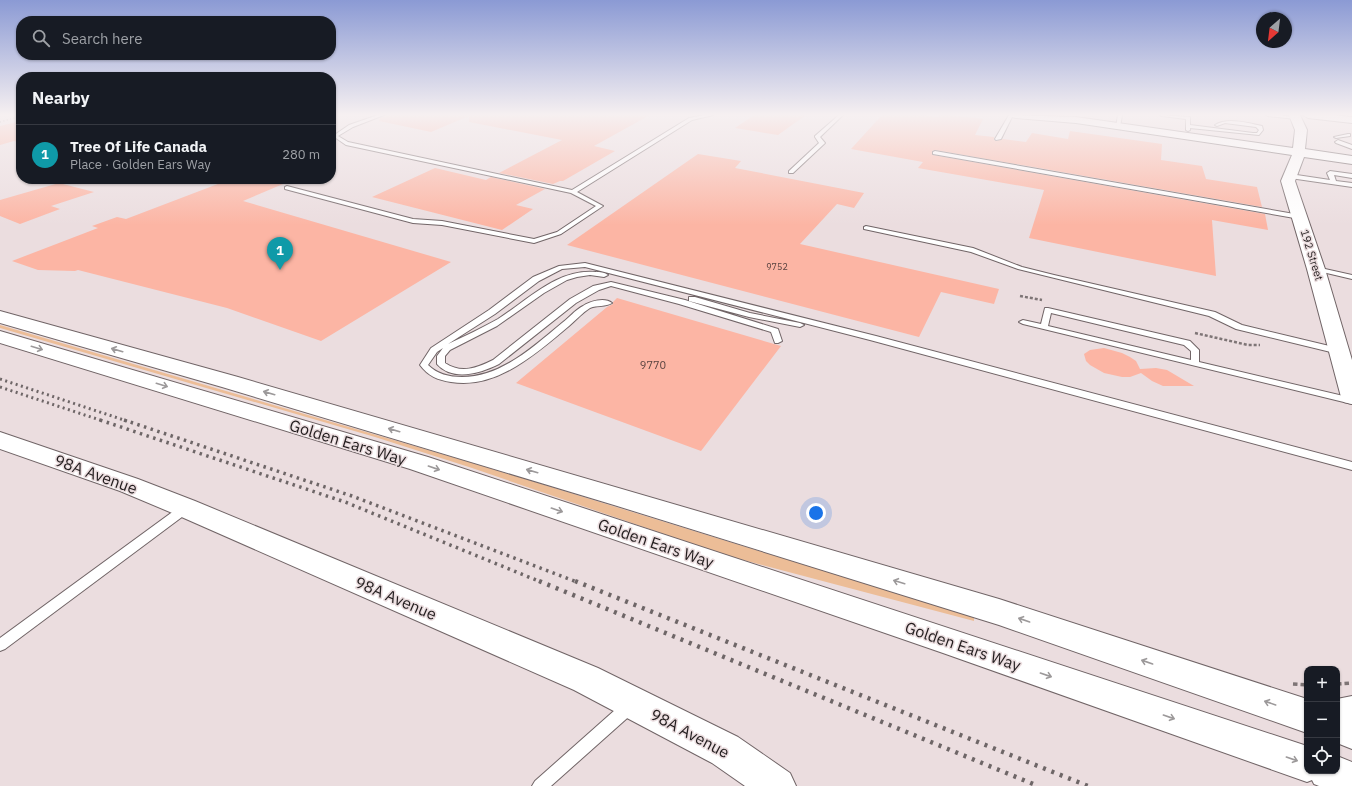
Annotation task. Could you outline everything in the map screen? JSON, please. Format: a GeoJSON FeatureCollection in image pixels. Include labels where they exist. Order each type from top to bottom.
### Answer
{"type":"FeatureCollection","features":[{"type":"Feature","properties":{"kind":"main road"},"geometry":{"type":"LineString","coordinates":[[1273,152],[1352,160]]}},
{"type":"Feature","properties":{"kind":"main road"},"geometry":{"type":"LineString","coordinates":[[1284,152],[1352,165]]}},
{"type":"Feature","properties":{"kind":"main road"},"geometry":{"type":"LineString","coordinates":[[1290,176],[1298,152]]}},
{"type":"Feature","properties":{"kind":"main road","name":"192 Street"},"geometry":{"type":"LineString","coordinates":[[1290,176],[1288,181],[1341,348],[1352,397]]}},
{"type":"Feature","properties":{"kind":"main road","name":"Golden Ears Way"},"geometry":{"type":"LineString","coordinates":[[0,317],[238,384],[616,495],[969,603],[1304,715]]}},
{"type":"Feature","properties":{"kind":"main road","name":"Golden Ears Way"},"geometry":{"type":"LineString","coordinates":[[0,337],[419,463],[943,639],[1304,763]]}},
{"type":"Feature","properties":{"kind":"main road","name":"98A Avenue"},"geometry":{"type":"LineString","coordinates":[[0,440],[129,485],[186,508],[586,679],[725,750],[777,786]]}},
{"type":"Feature","properties":{"kind":"main road"},"geometry":{"type":"LineString","coordinates":[[1340,715],[1352,712]]}},
{"type":"Feature","properties":{"kind":"main road"},"geometry":{"type":"LineString","coordinates":[[1340,727],[1352,732]]}},
{"type":"Feature","properties":{"kind":"main road"},"geometry":{"type":"LineString","coordinates":[[1335,774],[1352,780]]}},
{"type":"Feature","properties":{"kind":"lane"},"geometry":{"type":"LineString","coordinates":[[288,188],[413,221],[442,223],[534,241],[560,233],[600,206],[573,192],[386,152]]}},
{"type":"Feature","properties":{"kind":"lane"},"geometry":{"type":"LineString","coordinates":[[573,192],[638,152]]}},
{"type":"Feature","properties":{"kind":"lane"},"geometry":{"type":"LineString","coordinates":[[791,172],[813,152]]}},
{"type":"Feature","properties":{"kind":"lane"},"geometry":{"type":"LineString","coordinates":[[935,153],[1300,217]]}},
{"type":"Feature","properties":{"kind":"lane"},"geometry":{"type":"LineString","coordinates":[[1334,183],[1330,173],[1352,176]]}},
{"type":"Feature","properties":{"kind":"lane"},"geometry":{"type":"LineString","coordinates":[[1290,176],[1352,186]]}},
{"type":"Feature","properties":{"kind":"lane"},"geometry":{"type":"LineString","coordinates":[[866,228],[973,250],[1026,270],[1212,314],[1239,327],[1341,348]]}},
{"type":"Feature","properties":{"kind":"lane"},"geometry":{"type":"LineString","coordinates":[[608,303],[590,305],[520,360],[501,371],[479,379],[460,380],[443,378],[430,373],[424,365],[434,350],[492,312],[536,279],[561,267],[585,266],[873,338],[1352,466]]}},
{"type":"Feature","properties":{"kind":"lane"},"geometry":{"type":"LineString","coordinates":[[1316,269],[1352,277]]}},
{"type":"Feature","properties":{"kind":"lane"},"geometry":{"type":"LineString","coordinates":[[778,341],[776,331],[682,302],[611,284],[596,288],[573,301],[496,362],[483,369],[460,372],[448,370],[441,364],[441,356],[447,348],[509,316],[556,282],[582,273],[601,274],[626,280],[749,315],[873,338]]}},
{"type":"Feature","properties":{"kind":"lane"},"geometry":{"type":"LineString","coordinates":[[1044,327],[1048,310],[1156,335],[1187,343],[1195,350],[1195,363]]}},
{"type":"Feature","properties":{"kind":"lane"},"geometry":{"type":"LineString","coordinates":[[1023,322],[1352,402]]}},
{"type":"Feature","properties":{"kind":"lane"},"geometry":{"type":"LineString","coordinates":[[0,645],[186,508]]}},
{"type":"Feature","properties":{"kind":"lane"},"geometry":{"type":"LineString","coordinates":[[540,786],[634,704]]}},
{"type":"Feature","properties":{"kind":"path"},"geometry":{"type":"LineString","coordinates":[[1340,684],[1352,683]]}},
{"type":"Feature","properties":{"kind":"shaded area"},"geometry":{"type":"Polygon","coordinates":[[[0,325],[476,464],[974,617],[974,621],[728,556],[472,468],[375,437],[0,328],[0,325]]]}},
{"type":"Feature","properties":{"kind":"building"},"geometry":{"type":"Polygon","coordinates":[[[540,152],[614,152],[563,181],[553,184],[499,173],[540,152]]]}},
{"type":"Feature","properties":{"kind":"building"},"geometry":{"type":"Polygon","coordinates":[[[866,152],[932,152],[933,155],[1265,214],[1268,230],[1212,220],[1216,276],[1029,238],[1044,190],[918,168],[923,162],[866,152]]]}},
{"type":"Feature","properties":{"kind":"building"},"geometry":{"type":"Polygon","coordinates":[[[945,152],[1162,152],[1161,160],[1202,166],[1206,179],[1257,187],[1262,207],[945,152]]]}},
{"type":"Feature","properties":{"kind":"building"},"geometry":{"type":"Polygon","coordinates":[[[698,154],[741,161],[735,168],[864,193],[854,208],[837,204],[800,244],[999,289],[994,304],[941,292],[919,337],[567,245],[698,154]]]}},
{"type":"Feature","properties":{"kind":"building"},"geometry":{"type":"Polygon","coordinates":[[[435,168],[486,180],[491,177],[545,189],[516,205],[533,209],[502,230],[372,197],[435,168]]]}},
{"type":"Feature","properties":{"kind":"building"},"geometry":{"type":"Polygon","coordinates":[[[56,184],[63,184],[94,192],[51,206],[60,209],[20,224],[0,216],[0,200],[56,184]]]}},
{"type":"Feature","properties":{"kind":"building"},"geometry":{"type":"Polygon","coordinates":[[[218,184],[283,184],[243,201],[451,262],[321,341],[227,308],[78,270],[38,270],[12,261],[98,228],[92,226],[117,217],[126,219],[218,184]]]}},
{"type":"Feature","properties":{"kind":"building"},"geometry":{"type":"Polygon","coordinates":[[[617,298],[781,346],[701,451],[516,383],[607,307],[613,304],[617,298]]]}},
{"type":"Feature","properties":{"kind":"building"},"geometry":{"type":"Polygon","coordinates":[[[1104,348],[1130,357],[1136,361],[1140,369],[1156,368],[1167,370],[1194,386],[1163,386],[1152,381],[1141,373],[1130,377],[1122,377],[1104,373],[1090,365],[1086,361],[1084,354],[1090,350],[1104,348]]]}},
{"type":"Feature","properties":{"kind":"railway"},"geometry":{"type":"LineString","coordinates":[[0,379],[127,421]]}},
{"type":"Feature","properties":{"kind":"railway"},"geometry":{"type":"LineString","coordinates":[[0,387],[102,421]]}},
{"type":"Feature","properties":{"kind":"railway"},"geometry":{"type":"LineString","coordinates":[[102,421],[345,502],[541,582]]}},
{"type":"Feature","properties":{"kind":"railway"},"geometry":{"type":"LineString","coordinates":[[127,421],[352,496],[577,582]]}},
{"type":"Feature","properties":{"kind":"railway"},"geometry":{"type":"LineString","coordinates":[[539,581],[1038,786]]}},
{"type":"Feature","properties":{"kind":"railway"},"geometry":{"type":"LineString","coordinates":[[575,581],[1088,786]]}},
{"type":"Feature","properties":{"kind":"place","name":"Tree Of Life Canada"},"geometry":{"type":"Point","coordinates":[280,270]}}]}
